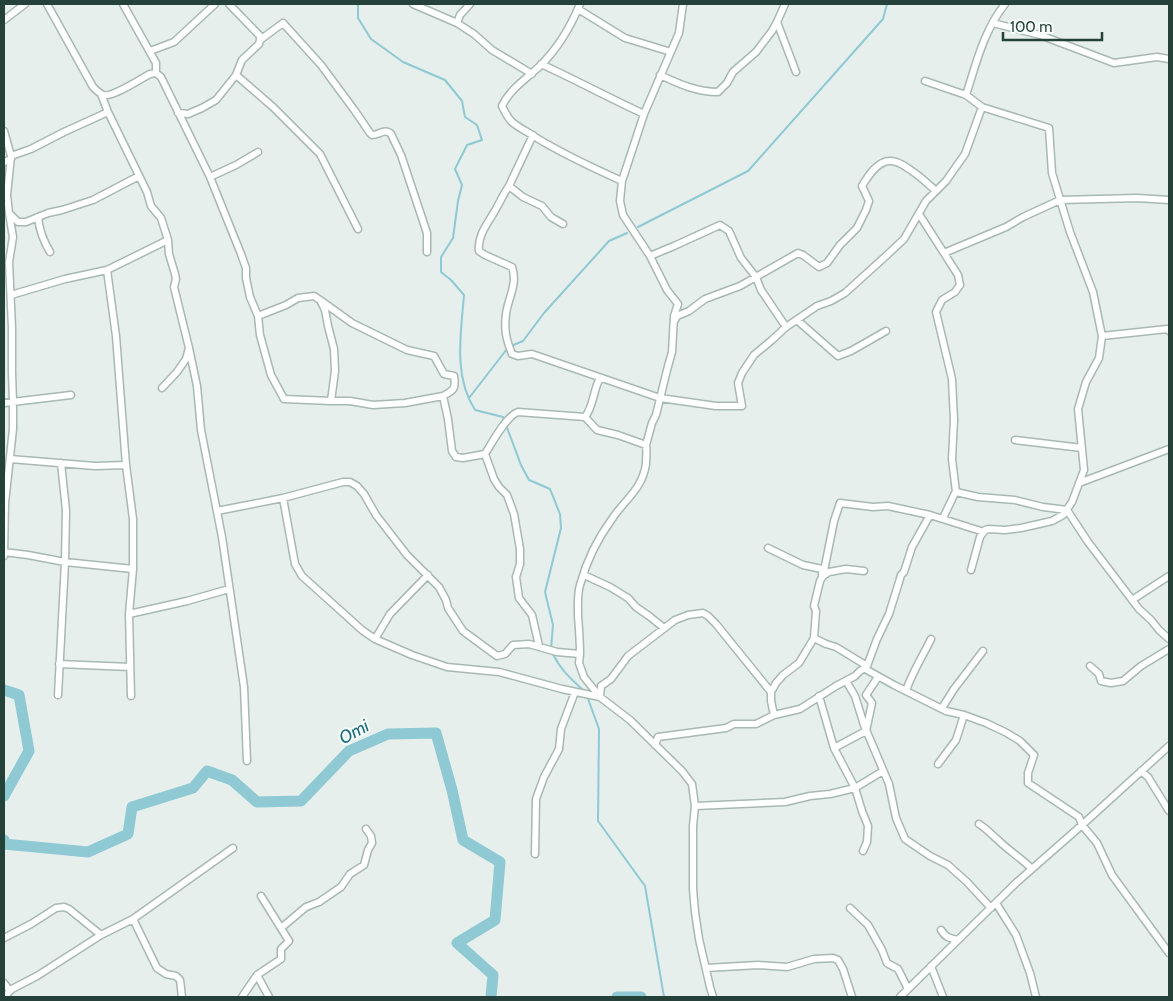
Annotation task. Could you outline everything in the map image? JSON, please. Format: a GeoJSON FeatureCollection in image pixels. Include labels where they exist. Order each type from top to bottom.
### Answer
{"type":"FeatureCollection","features":[{"type":"Feature","properties":{"kind":"street"},"geometry":{"type":"LineString","coordinates":[[4,20],[25,4]]}},
{"type":"Feature","properties":{"kind":"street"},"geometry":{"type":"LineString","coordinates":[[47,4],[93,87],[101,94],[108,96],[150,74],[156,73],[161,77],[210,177],[246,268],[250,297],[258,316],[260,334],[271,375],[284,399],[350,400],[373,405],[405,403],[443,396],[452,391],[456,386],[454,376],[444,374],[434,356],[408,350],[352,323],[314,296],[298,298],[258,316]]}},
{"type":"Feature","properties":{"kind":"street"},"geometry":{"type":"LineString","coordinates":[[123,4],[156,63],[156,73]]}},
{"type":"Feature","properties":{"kind":"street"},"geometry":{"type":"LineString","coordinates":[[150,51],[174,42],[215,4]]}},
{"type":"Feature","properties":{"kind":"street"},"geometry":{"type":"LineString","coordinates":[[229,4],[260,36],[260,40]]}},
{"type":"Feature","properties":{"kind":"street"},"geometry":{"type":"LineString","coordinates":[[413,4],[457,23],[474,34],[492,50],[532,74]]}},
{"type":"Feature","properties":{"kind":"street"},"geometry":{"type":"LineString","coordinates":[[457,23],[460,15],[470,4]]}},
{"type":"Feature","properties":{"kind":"street"},"geometry":{"type":"LineString","coordinates":[[683,4],[679,33],[644,114],[622,182],[620,201],[623,215],[650,256],[667,290],[678,304],[674,321],[672,352],[656,415],[646,445],[644,472],[639,485],[612,518],[595,547],[579,585],[579,663],[584,677],[600,697],[630,720],[682,771],[692,784],[695,806],[693,826],[693,889],[698,938],[713,997]]}},
{"type":"Feature","properties":{"kind":"street"},"geometry":{"type":"LineString","coordinates":[[660,75],[693,89],[718,92],[727,83],[733,72],[756,52],[772,31],[785,4]]}},
{"type":"Feature","properties":{"kind":"street"},"geometry":{"type":"LineString","coordinates":[[966,95],[986,34],[1005,4]]}},
{"type":"Feature","properties":{"kind":"street"},"geometry":{"type":"LineString","coordinates":[[622,182],[587,166],[514,124],[505,114],[502,106],[508,96],[532,74],[554,49],[579,6],[626,38],[671,52]]}},
{"type":"Feature","properties":{"kind":"street"},"geometry":{"type":"LineString","coordinates":[[777,22],[796,72]]}},
{"type":"Feature","properties":{"kind":"street"},"geometry":{"type":"LineString","coordinates":[[178,113],[188,114],[216,100],[236,75],[242,60],[260,40],[283,23],[322,64],[370,133],[375,135],[386,131],[391,134],[401,155],[427,233],[427,252]]}},
{"type":"Feature","properties":{"kind":"street"},"geometry":{"type":"LineString","coordinates":[[993,23],[1040,35],[1114,63],[1157,57],[1169,59]]}},
{"type":"Feature","properties":{"kind":"street"},"geometry":{"type":"LineString","coordinates":[[541,64],[644,114]]}},
{"type":"Feature","properties":{"kind":"street"},"geometry":{"type":"LineString","coordinates":[[236,75],[273,107],[320,154],[358,229]]}},
{"type":"Feature","properties":{"kind":"street"},"geometry":{"type":"LineString","coordinates":[[925,80],[966,95],[982,107],[1049,128],[1052,173],[1070,232],[1093,292],[1102,336],[1099,358],[1086,382],[1078,409],[1084,470],[1072,502],[1060,518],[1037,525],[1005,530],[988,529],[980,537],[971,570]]}},
{"type":"Feature","properties":{"kind":"street"},"geometry":{"type":"LineString","coordinates":[[101,94],[148,192],[151,206],[161,218],[168,240],[169,254],[175,274],[174,287],[197,386],[201,430],[222,537],[244,687],[247,761]]}},
{"type":"Feature","properties":{"kind":"street"},"geometry":{"type":"LineString","coordinates":[[533,135],[509,186],[487,222],[479,244],[479,251],[512,267],[514,282],[506,313],[505,336],[512,354],[518,356],[532,354],[660,398],[716,406],[742,406],[738,382],[754,354],[786,327],[817,306],[831,302],[845,292],[904,239],[926,201],[946,181],[965,154],[982,107]]}},
{"type":"Feature","properties":{"kind":"street"},"geometry":{"type":"LineString","coordinates":[[4,162],[108,112]]}},
{"type":"Feature","properties":{"kind":"street"},"geometry":{"type":"LineString","coordinates":[[4,131],[11,157],[7,195],[13,237],[7,262],[11,295],[13,402],[10,459],[5,503],[4,553],[132,570]]}},
{"type":"Feature","properties":{"kind":"street"},"geometry":{"type":"LineString","coordinates":[[210,177],[236,166],[258,152]]}},
{"type":"Feature","properties":{"kind":"street"},"geometry":{"type":"LineString","coordinates":[[674,321],[677,316],[689,311],[704,299],[740,286],[798,253],[819,267],[827,263],[837,249],[857,228],[869,201],[862,186],[873,171],[885,161],[901,164],[926,181],[936,191]]}},
{"type":"Feature","properties":{"kind":"street"},"geometry":{"type":"LineString","coordinates":[[9,213],[18,222],[26,222],[93,200],[139,176]]}},
{"type":"Feature","properties":{"kind":"street"},"geometry":{"type":"LineString","coordinates":[[509,186],[542,206],[551,217],[563,224]]}},
{"type":"Feature","properties":{"kind":"street"},"geometry":{"type":"LineString","coordinates":[[944,253],[1006,227],[1060,200],[1137,198],[1169,200]]}},
{"type":"Feature","properties":{"kind":"street"},"geometry":{"type":"LineString","coordinates":[[919,214],[958,275],[960,285],[956,292],[942,300],[936,312],[952,379],[954,420],[952,459],[956,492],[943,518]]}},
{"type":"Feature","properties":{"kind":"street"},"geometry":{"type":"LineString","coordinates":[[38,217],[38,224],[50,252]]}},
{"type":"Feature","properties":{"kind":"street"},"geometry":{"type":"LineString","coordinates":[[650,256],[720,224],[729,231],[741,258],[756,277],[761,290],[786,327]]}},
{"type":"Feature","properties":{"kind":"street"},"geometry":{"type":"LineString","coordinates":[[11,295],[65,279],[107,270],[168,240]]}},
{"type":"Feature","properties":{"kind":"street"},"geometry":{"type":"LineString","coordinates":[[107,270],[116,336],[126,466],[133,519],[129,614],[131,696]]}},
{"type":"Feature","properties":{"kind":"street"},"geometry":{"type":"LineString","coordinates":[[320,300],[325,310],[334,349],[335,371],[331,401]]}},
{"type":"Feature","properties":{"kind":"street"},"geometry":{"type":"LineString","coordinates":[[797,320],[838,356],[851,351],[886,331]]}},
{"type":"Feature","properties":{"kind":"street"},"geometry":{"type":"LineString","coordinates":[[1102,336],[1167,329],[1169,331]]}},
{"type":"Feature","properties":{"kind":"street"},"geometry":{"type":"LineString","coordinates":[[162,388],[186,359],[189,348]]}},
{"type":"Feature","properties":{"kind":"street"},"geometry":{"type":"LineString","coordinates":[[585,417],[589,413],[600,378]]}},
{"type":"Feature","properties":{"kind":"street"},"geometry":{"type":"LineString","coordinates":[[4,403],[71,395]]}},
{"type":"Feature","properties":{"kind":"street"},"geometry":{"type":"LineString","coordinates":[[443,396],[452,451],[456,457],[463,458],[485,454],[513,414],[518,412],[585,417],[597,430],[646,445]]}},
{"type":"Feature","properties":{"kind":"street"},"geometry":{"type":"LineString","coordinates":[[1015,440],[1082,448]]}},
{"type":"Feature","properties":{"kind":"street"},"geometry":{"type":"LineString","coordinates":[[1079,483],[1169,449]]}},
{"type":"Feature","properties":{"kind":"street"},"geometry":{"type":"LineString","coordinates":[[485,454],[494,479],[507,495],[514,514],[520,549],[520,564],[516,577],[519,598],[532,615],[539,646]]}},
{"type":"Feature","properties":{"kind":"street"},"geometry":{"type":"LineString","coordinates":[[10,459],[95,466],[126,466]]}},
{"type":"Feature","properties":{"kind":"street"},"geometry":{"type":"LineString","coordinates":[[58,695],[66,562],[66,510],[60,463]]}},
{"type":"Feature","properties":{"kind":"street"},"geometry":{"type":"LineString","coordinates":[[217,511],[350,482],[364,494],[376,514],[412,562],[439,587],[448,608],[463,631],[497,656],[505,654],[513,645],[529,644],[557,652],[580,654]]}},
{"type":"Feature","properties":{"kind":"street"},"geometry":{"type":"LineString","coordinates":[[956,492],[978,497],[1015,500],[1043,507],[1067,510],[1088,542],[1132,600],[1169,639]]}},
{"type":"Feature","properties":{"kind":"street"},"geometry":{"type":"LineString","coordinates":[[282,498],[295,564],[302,576],[362,630],[375,639],[412,655],[447,667],[499,672],[600,697]]}},
{"type":"Feature","properties":{"kind":"street"},"geometry":{"type":"LineString","coordinates":[[774,715],[771,692],[783,675],[799,663],[814,638],[816,612],[814,606],[823,576],[834,521],[840,504],[873,507],[888,506],[930,514],[984,532]]}},
{"type":"Feature","properties":{"kind":"street"},"geometry":{"type":"LineString","coordinates":[[655,745],[658,737],[726,728],[734,724],[756,724],[774,715],[800,709],[855,676],[866,667],[889,614],[912,547],[930,514]]}},
{"type":"Feature","properties":{"kind":"street"},"geometry":{"type":"LineString","coordinates":[[768,548],[803,564],[822,569],[823,576]]}},
{"type":"Feature","properties":{"kind":"street"},"geometry":{"type":"LineString","coordinates":[[823,576],[829,572],[846,568],[864,571]]}},
{"type":"Feature","properties":{"kind":"street"},"geometry":{"type":"LineString","coordinates":[[375,639],[390,614],[428,575]]}},
{"type":"Feature","properties":{"kind":"street"},"geometry":{"type":"LineString","coordinates":[[584,575],[628,598],[636,608],[664,628]]}},
{"type":"Feature","properties":{"kind":"street"},"geometry":{"type":"LineString","coordinates":[[1132,600],[1169,576]]}},
{"type":"Feature","properties":{"kind":"street"},"geometry":{"type":"LineString","coordinates":[[129,614],[229,589]]}},
{"type":"Feature","properties":{"kind":"street"},"geometry":{"type":"LineString","coordinates":[[600,697],[601,686],[611,679],[628,656],[675,620],[688,614],[702,613],[716,624],[771,692]]}},
{"type":"Feature","properties":{"kind":"street"},"geometry":{"type":"LineString","coordinates":[[814,638],[836,647],[878,677],[942,708],[986,723],[1020,741],[1034,755],[1028,773],[1028,783],[1079,817],[1082,825],[1096,843],[1112,875],[1169,952]]}},
{"type":"Feature","properties":{"kind":"street"},"geometry":{"type":"LineString","coordinates":[[906,691],[930,639]]}},
{"type":"Feature","properties":{"kind":"street"},"geometry":{"type":"LineString","coordinates":[[1090,666],[1098,674],[1101,681],[1111,683],[1123,682],[1141,666],[1169,649]]}},
{"type":"Feature","properties":{"kind":"street"},"geometry":{"type":"LineString","coordinates":[[942,708],[983,651]]}},
{"type":"Feature","properties":{"kind":"street"},"geometry":{"type":"LineString","coordinates":[[59,664],[130,667]]}},
{"type":"Feature","properties":{"kind":"street"},"geometry":{"type":"LineString","coordinates":[[834,748],[866,731],[872,703],[866,695],[878,677]]}},
{"type":"Feature","properties":{"kind":"street"},"geometry":{"type":"LineString","coordinates":[[846,681],[855,696],[866,731],[889,784],[896,818],[905,839],[930,856],[948,865],[994,905],[1016,935],[1030,973],[1036,997]]}},
{"type":"Feature","properties":{"kind":"street"},"geometry":{"type":"LineString","coordinates":[[535,854],[536,799],[544,777],[559,749],[561,729],[575,692]]}},
{"type":"Feature","properties":{"kind":"street"},"geometry":{"type":"LineString","coordinates":[[819,696],[834,748],[855,788],[868,826],[867,842],[863,851]]}},
{"type":"Feature","properties":{"kind":"street"},"geometry":{"type":"LineString","coordinates":[[938,764],[956,740],[964,715]]}},
{"type":"Feature","properties":{"kind":"street"},"geometry":{"type":"LineString","coordinates":[[900,997],[1032,869],[1169,746]]}},
{"type":"Feature","properties":{"kind":"street"},"geometry":{"type":"LineString","coordinates":[[695,806],[785,802],[810,796],[830,794],[855,788],[883,771]]}},
{"type":"Feature","properties":{"kind":"street"},"geometry":{"type":"LineString","coordinates":[[1141,771],[1148,777],[1169,811]]}},
{"type":"Feature","properties":{"kind":"street"},"geometry":{"type":"LineString","coordinates":[[979,824],[1032,869]]}},
{"type":"Feature","properties":{"kind":"street"},"geometry":{"type":"LineString","coordinates":[[281,928],[306,907],[319,902],[341,887],[350,874],[364,865],[372,843],[371,836],[366,829]]}},
{"type":"Feature","properties":{"kind":"street"},"geometry":{"type":"LineString","coordinates":[[4,997],[10,991],[101,935],[132,919],[233,848]]}},
{"type":"Feature","properties":{"kind":"street"},"geometry":{"type":"LineString","coordinates":[[242,997],[257,975],[281,959],[282,949],[289,941],[261,896]]}},
{"type":"Feature","properties":{"kind":"street"},"geometry":{"type":"LineString","coordinates":[[4,938],[56,908],[64,907],[101,935]]}},
{"type":"Feature","properties":{"kind":"street"},"geometry":{"type":"LineString","coordinates":[[850,908],[868,925],[887,963],[898,970],[908,989]]}},
{"type":"Feature","properties":{"kind":"street"},"geometry":{"type":"LineString","coordinates":[[132,919],[157,968],[166,974],[176,976],[180,980],[182,997]]}},
{"type":"Feature","properties":{"kind":"street"},"geometry":{"type":"LineString","coordinates":[[941,930],[948,938],[958,940]]}},
{"type":"Feature","properties":{"kind":"street"},"geometry":{"type":"LineString","coordinates":[[706,968],[758,965],[787,967],[814,959],[833,958],[838,960],[843,969],[852,997]]}},
{"type":"Feature","properties":{"kind":"street"},"geometry":{"type":"LineString","coordinates":[[931,966],[943,997]]}},
{"type":"Feature","properties":{"kind":"street"},"geometry":{"type":"LineString","coordinates":[[257,975],[269,997]]}},
{"type":"Feature","properties":{"kind":"street"},"geometry":{"type":"LineString","coordinates":[[4,983],[10,991]]}},
{"type":"Feature","properties":{"kind":"waterway"},"geometry":{"type":"LineString","coordinates":[[358,4],[358,18],[371,39],[403,62],[445,80],[462,101],[465,117],[477,125],[482,140],[467,145],[455,169],[462,185],[453,238],[441,257],[441,272],[464,295],[460,354],[461,369],[468,397],[475,410],[503,417],[505,421]]}},
{"type":"Feature","properties":{"kind":"waterway"},"geometry":{"type":"LineString","coordinates":[[638,227],[748,171],[883,19],[887,4]]}},
{"type":"Feature","properties":{"kind":"waterway"},"geometry":{"type":"LineString","coordinates":[[511,346],[523,341],[544,313],[609,241],[627,233]]}},
{"type":"Feature","properties":{"kind":"waterway"},"geometry":{"type":"LineString","coordinates":[[469,398],[507,349]]}},
{"type":"Feature","properties":{"kind":"waterway"},"geometry":{"type":"LineString","coordinates":[[506,425],[521,465],[529,480],[550,489],[560,514],[561,528],[545,592],[553,625],[551,649]]}},
{"type":"Feature","properties":{"kind":"waterway"},"geometry":{"type":"LineString","coordinates":[[553,654],[562,669],[583,690]]}},
{"type":"Feature","properties":{"kind":"waterway","name":"Omi"},"geometry":{"type":"LineString","coordinates":[[4,690],[19,695],[29,751],[4,796]]}},
{"type":"Feature","properties":{"kind":"waterway"},"geometry":{"type":"LineString","coordinates":[[587,696],[599,729],[598,821],[645,886],[664,997]]}},
{"type":"Feature","properties":{"kind":"waterway","name":"Omi"},"geometry":{"type":"LineString","coordinates":[[4,840],[4,844],[88,852],[128,834],[132,807],[193,788],[207,771],[232,780],[257,802],[301,801],[349,751],[388,734],[436,733],[452,790],[463,840],[500,862],[495,920],[457,943],[493,975],[491,997]]}},
{"type":"Feature","properties":{"kind":"waterway","name":"Omi"},"geometry":{"type":"LineString","coordinates":[[617,997],[641,997]]}}]}
